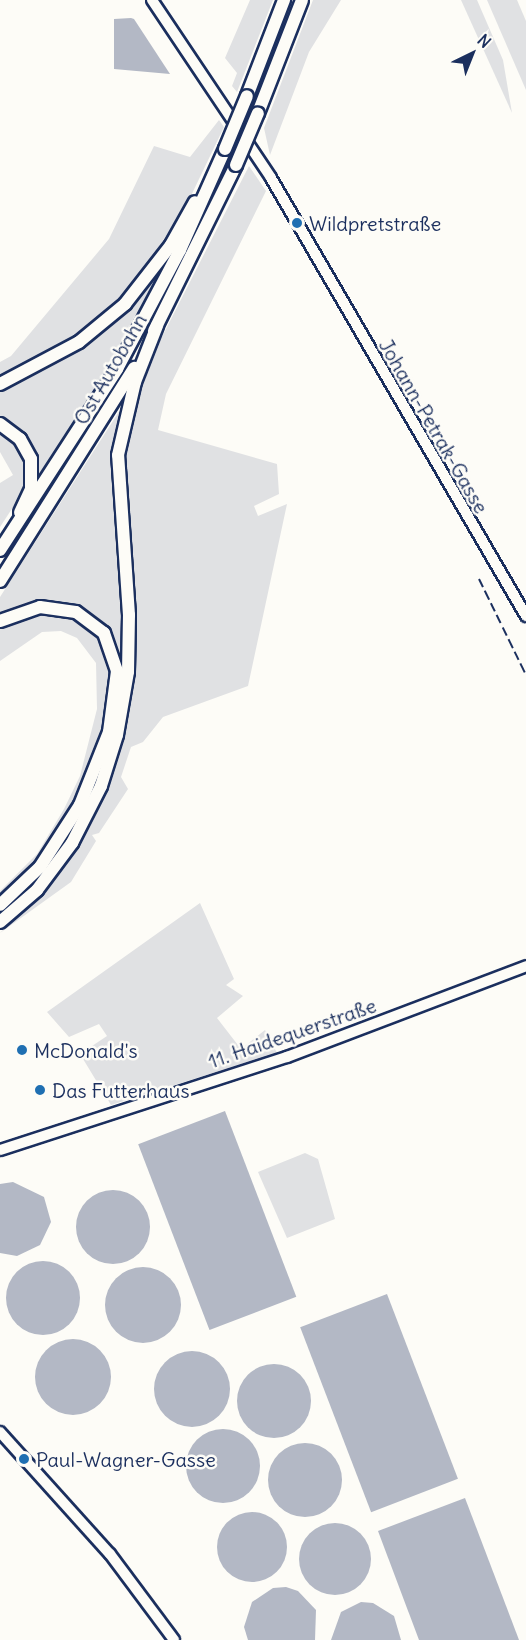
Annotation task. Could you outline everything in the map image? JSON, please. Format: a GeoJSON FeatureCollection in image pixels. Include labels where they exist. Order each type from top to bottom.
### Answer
{"type":"FeatureCollection","features":[{"type":"Feature","properties":{"kind":"highway","name":"Ost Autobahn"},"geometry":{"type":"LineString","coordinates":[[0,549],[117,369],[225,149],[284,0]]}},
{"type":"Feature","properties":{"kind":"highway","name":"Ost Autobahn"},"geometry":{"type":"LineString","coordinates":[[0,580],[80,461],[158,326],[236,165],[302,0]]}},
{"type":"Feature","properties":{"kind":"highway"},"geometry":{"type":"LineString","coordinates":[[0,384],[79,342],[125,304],[171,245],[211,179]]}},
{"type":"Feature","properties":{"kind":"highway"},"geometry":{"type":"LineString","coordinates":[[0,922],[37,890],[72,843],[101,786],[117,735],[128,672],[129,615],[118,454],[135,382],[158,326]]}},
{"type":"Feature","properties":{"kind":"highway"},"geometry":{"type":"LineString","coordinates":[[0,424],[20,439],[32,466],[31,489],[15,528]]}},
{"type":"Feature","properties":{"kind":"highway"},"geometry":{"type":"LineString","coordinates":[[0,621],[40,607],[76,612],[104,633],[117,670],[108,732],[80,805],[40,867],[0,905]]}},
{"type":"Feature","properties":{"kind":"main road","name":"Johann-Petrak-Gasse"},"geometry":{"type":"LineString","coordinates":[[152,0],[315,252],[526,616]]}},
{"type":"Feature","properties":{"kind":"main road","name":"11. Haidequerstraße"},"geometry":{"type":"LineString","coordinates":[[0,1150],[287,1057],[526,966]]}},
{"type":"Feature","properties":{"kind":"main road"},"geometry":{"type":"LineString","coordinates":[[0,1432],[110,1554],[174,1640]]}},
{"type":"Feature","properties":{"kind":"shaded area"},"geometry":{"type":"Polygon","coordinates":[[[250,0],[273,0],[237,92],[232,86],[237,73],[225,58],[250,0]]]}},
{"type":"Feature","properties":{"kind":"shaded area"},"geometry":{"type":"Polygon","coordinates":[[[291,0],[288,18],[264,75],[272,54],[291,0]]]}},
{"type":"Feature","properties":{"kind":"shaded area"},"geometry":{"type":"Polygon","coordinates":[[[313,0],[341,0],[309,52],[270,155],[264,128],[313,0]]]}},
{"type":"Feature","properties":{"kind":"shaded area"},"geometry":{"type":"Polygon","coordinates":[[[461,0],[477,0],[503,60],[512,113],[461,0]]]}},
{"type":"Feature","properties":{"kind":"shaded area"},"geometry":{"type":"Polygon","coordinates":[[[487,0],[517,0],[526,21],[526,90],[487,0]]]}},
{"type":"Feature","properties":{"kind":"shaded area"},"geometry":{"type":"Polygon","coordinates":[[[114,19],[134,19],[170,74],[114,69],[114,19]]]}},
{"type":"Feature","properties":{"kind":"shaded area"},"geometry":{"type":"Polygon","coordinates":[[[219,120],[224,127],[188,202],[130,291],[86,331],[0,378],[0,362],[11,356],[109,239],[154,146],[190,157],[219,120]]]}},
{"type":"Feature","properties":{"kind":"shaded area"},"geometry":{"type":"Polygon","coordinates":[[[249,166],[266,191],[166,394],[158,430],[277,464],[279,494],[254,506],[258,516],[287,504],[248,686],[163,717],[143,742],[131,747],[121,777],[128,789],[99,833],[92,835],[96,841],[71,882],[0,933],[47,886],[84,831],[128,703],[120,467],[142,376],[249,166]]]}},
{"type":"Feature","properties":{"kind":"shaded area"},"geometry":{"type":"Polygon","coordinates":[[[159,274],[104,375],[37,480],[34,457],[0,421],[0,389],[100,332],[159,274]]]}},
{"type":"Feature","properties":{"kind":"shaded area"},"geometry":{"type":"Polygon","coordinates":[[[120,410],[114,469],[125,639],[115,731],[86,811],[47,874],[0,918],[0,910],[82,810],[120,673],[112,640],[74,607],[34,605],[0,616],[0,597],[120,410]]]}},
{"type":"Feature","properties":{"kind":"shaded area"},"geometry":{"type":"Polygon","coordinates":[[[0,432],[21,452],[26,474],[21,495],[0,527],[0,483],[13,475],[0,452],[0,432]]]}},
{"type":"Feature","properties":{"kind":"shaded area"},"geometry":{"type":"Polygon","coordinates":[[[45,613],[67,616],[96,633],[112,672],[109,705],[85,787],[45,854],[0,901],[0,891],[37,854],[64,809],[80,776],[97,709],[96,663],[77,638],[61,631],[42,632],[0,661],[0,629],[45,613]]]}},
{"type":"Feature","properties":{"kind":"shaded area"},"geometry":{"type":"Polygon","coordinates":[[[200,903],[234,979],[226,985],[243,996],[217,1018],[241,1049],[265,1030],[277,1053],[111,1105],[80,1054],[107,1036],[99,1024],[69,1037],[47,1012],[200,903]]]}},
{"type":"Feature","properties":{"kind":"shaded area"},"geometry":{"type":"Polygon","coordinates":[[[225,1111],[296,1297],[209,1330],[138,1144],[225,1111]]]}},
{"type":"Feature","properties":{"kind":"shaded area"},"geometry":{"type":"Polygon","coordinates":[[[305,1153],[318,1159],[335,1219],[287,1238],[258,1172],[305,1153]]]}},
{"type":"Feature","properties":{"kind":"shaded area"},"geometry":{"type":"Polygon","coordinates":[[[13,1182],[44,1197],[51,1222],[40,1245],[17,1256],[0,1253],[0,1184],[13,1182]]]}},
{"type":"Feature","properties":{"kind":"shaded area"},"geometry":{"type":"Polygon","coordinates":[[[113,1190],[127,1193],[139,1201],[147,1213],[150,1227],[147,1241],[139,1253],[127,1261],[113,1264],[99,1261],[87,1253],[79,1241],[76,1227],[79,1213],[87,1201],[99,1193],[113,1190]]]}},
{"type":"Feature","properties":{"kind":"shaded area"},"geometry":{"type":"Polygon","coordinates":[[[43,1261],[64,1267],[74,1277],[80,1298],[74,1319],[64,1329],[43,1335],[22,1329],[12,1319],[6,1298],[12,1277],[22,1267],[43,1261]]]}},
{"type":"Feature","properties":{"kind":"shaded area"},"geometry":{"type":"Polygon","coordinates":[[[143,1267],[158,1270],[170,1278],[178,1290],[181,1305],[178,1320],[170,1332],[158,1340],[143,1343],[128,1340],[116,1332],[108,1320],[105,1305],[108,1290],[116,1278],[128,1270],[143,1267]]]}},
{"type":"Feature","properties":{"kind":"shaded area"},"geometry":{"type":"Polygon","coordinates":[[[387,1294],[458,1479],[371,1512],[300,1327],[387,1294]]]}},
{"type":"Feature","properties":{"kind":"shaded area"},"geometry":{"type":"Polygon","coordinates":[[[66,1339],[80,1339],[94,1345],[105,1356],[111,1370],[108,1392],[100,1404],[80,1415],[66,1415],[52,1409],[41,1398],[35,1384],[35,1370],[41,1356],[52,1345],[66,1339]]]}},
{"type":"Feature","properties":{"kind":"shaded area"},"geometry":{"type":"Polygon","coordinates":[[[192,1351],[206,1354],[219,1362],[227,1375],[230,1389],[227,1403],[219,1416],[206,1424],[192,1427],[178,1424],[165,1416],[157,1403],[154,1389],[157,1375],[165,1362],[178,1354],[192,1351]]]}},
{"type":"Feature","properties":{"kind":"shaded area"},"geometry":{"type":"Polygon","coordinates":[[[274,1364],[295,1370],[305,1380],[311,1401],[305,1422],[295,1432],[274,1438],[253,1432],[243,1422],[237,1401],[243,1380],[253,1370],[274,1364]]]}},
{"type":"Feature","properties":{"kind":"shaded area"},"geometry":{"type":"Polygon","coordinates":[[[223,1429],[237,1432],[249,1440],[257,1452],[260,1466],[257,1480],[249,1492],[237,1500],[223,1503],[209,1500],[197,1492],[189,1480],[186,1466],[189,1452],[197,1440],[209,1432],[223,1429]]]}},
{"type":"Feature","properties":{"kind":"shaded area"},"geometry":{"type":"Polygon","coordinates":[[[305,1443],[326,1449],[336,1459],[342,1480],[336,1501],[326,1511],[305,1517],[284,1511],[274,1501],[268,1480],[274,1459],[284,1449],[305,1443]]]}},
{"type":"Feature","properties":{"kind":"shaded area"},"geometry":{"type":"Polygon","coordinates":[[[465,1498],[519,1640],[419,1640],[378,1531],[465,1498]]]}},
{"type":"Feature","properties":{"kind":"shaded area"},"geometry":{"type":"Polygon","coordinates":[[[259,1512],[272,1518],[281,1527],[285,1533],[287,1547],[285,1561],[277,1572],[266,1580],[245,1582],[227,1572],[219,1561],[217,1540],[227,1522],[238,1514],[259,1512]]]}},
{"type":"Feature","properties":{"kind":"shaded area"},"geometry":{"type":"Polygon","coordinates":[[[335,1523],[355,1529],[365,1539],[371,1559],[365,1579],[355,1589],[335,1595],[315,1589],[305,1579],[299,1559],[305,1539],[315,1529],[335,1523]]]}},
{"type":"Feature","properties":{"kind":"shaded area"},"geometry":{"type":"Polygon","coordinates":[[[286,1587],[298,1591],[316,1610],[315,1640],[248,1640],[244,1627],[252,1602],[273,1588],[286,1587]]]}},
{"type":"Feature","properties":{"kind":"shaded area"},"geometry":{"type":"Polygon","coordinates":[[[361,1602],[373,1603],[394,1616],[401,1640],[331,1640],[341,1612],[361,1602]]]}},
{"type":"Feature","properties":{"kind":"railway"},"geometry":{"type":"LineString","coordinates":[[479,579],[526,675]]}},
{"type":"Feature","properties":{"kind":"place","name":"Wildpretstraße"},"geometry":{"type":"Point","coordinates":[297,223]}},
{"type":"Feature","properties":{"kind":"place","name":"McDonald's"},"geometry":{"type":"Point","coordinates":[22,1050]}},
{"type":"Feature","properties":{"kind":"place","name":"Das Futterhaus"},"geometry":{"type":"Point","coordinates":[40,1090]}},
{"type":"Feature","properties":{"kind":"place","name":"Paul-Wagner-Gasse"},"geometry":{"type":"Point","coordinates":[24,1459]}}]}
